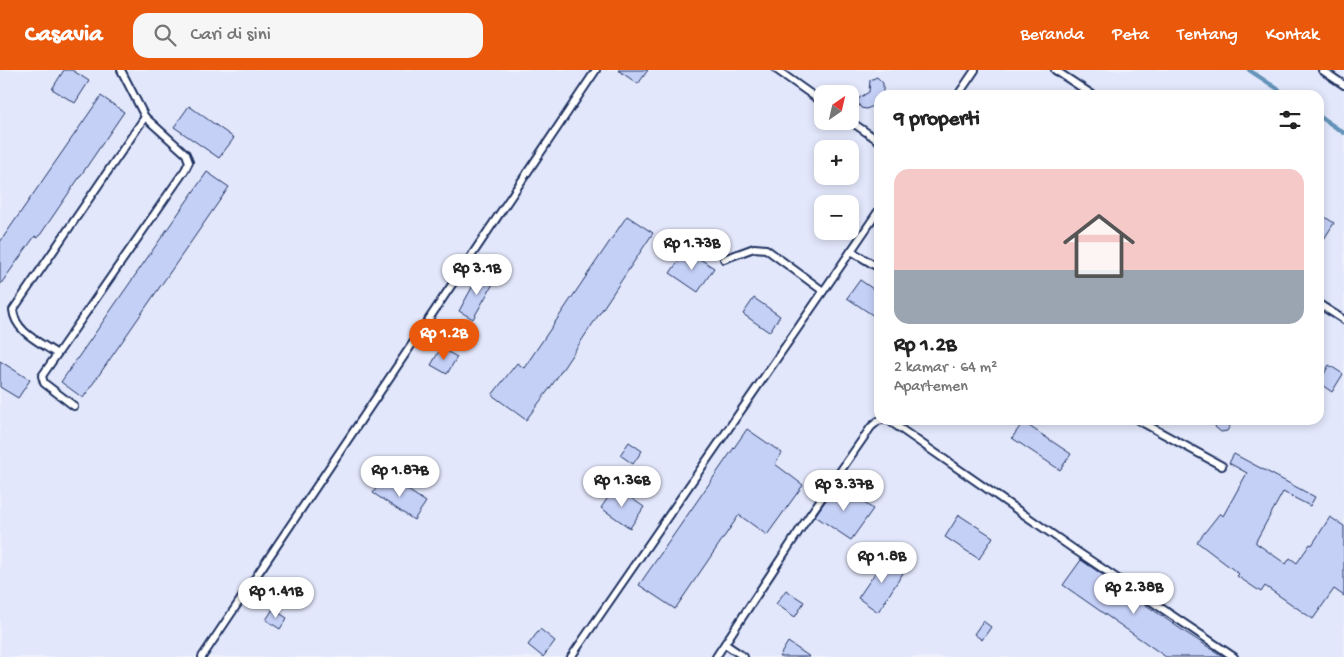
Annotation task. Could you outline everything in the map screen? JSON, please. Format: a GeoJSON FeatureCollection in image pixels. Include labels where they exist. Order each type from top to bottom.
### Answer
{"type":"FeatureCollection","features":[{"type":"Feature","properties":{"kind":"lane"},"geometry":{"type":"LineString","coordinates":[[74,406],[44,384],[42,376],[185,170],[188,162],[186,154],[145,117],[121,70]]}},
{"type":"Feature","properties":{"kind":"lane"},"geometry":{"type":"LineString","coordinates":[[202,657],[596,70]]}},
{"type":"Feature","properties":{"kind":"lane"},"geometry":{"type":"LineString","coordinates":[[777,70],[814,96]]}},
{"type":"Feature","properties":{"kind":"lane"},"geometry":{"type":"LineString","coordinates":[[961,90],[975,70]]}},
{"type":"Feature","properties":{"kind":"lane"},"geometry":{"type":"LineString","coordinates":[[1055,70],[1085,90]]}},
{"type":"Feature","properties":{"kind":"lane"},"geometry":{"type":"LineString","coordinates":[[1322,70],[1344,85]]}},
{"type":"Feature","properties":{"kind":"lane"},"geometry":{"type":"LineString","coordinates":[[57,354],[19,327],[14,318],[13,310],[145,117]]}},
{"type":"Feature","properties":{"kind":"lane"},"geometry":{"type":"LineString","coordinates":[[859,127],[874,138]]}},
{"type":"Feature","properties":{"kind":"lane"},"geometry":{"type":"LineString","coordinates":[[571,657],[874,217]]}},
{"type":"Feature","properties":{"kind":"lane"},"geometry":{"type":"LineString","coordinates":[[724,259],[754,248],[766,249],[824,291]]}},
{"type":"Feature","properties":{"kind":"lane"},"geometry":{"type":"LineString","coordinates":[[851,251],[874,265]]}},
{"type":"Feature","properties":{"kind":"lane"},"geometry":{"type":"LineString","coordinates":[[1324,307],[1344,320]]}},
{"type":"Feature","properties":{"kind":"lane"},"geometry":{"type":"LineString","coordinates":[[716,657],[805,522],[874,424]]}},
{"type":"Feature","properties":{"kind":"lane"},"geometry":{"type":"LineString","coordinates":[[895,425],[1075,550],[1234,657]]}},
{"type":"Feature","properties":{"kind":"lane"},"geometry":{"type":"LineString","coordinates":[[1147,425],[1222,466]]}},
{"type":"Feature","properties":{"kind":"lane"},"geometry":{"type":"LineString","coordinates":[[725,644],[744,657]]}},
{"type":"Feature","properties":{"kind":"shaded area"},"geometry":{"type":"Polygon","coordinates":[[[0,70],[1344,70],[1344,657],[0,657],[0,70]]]}},
{"type":"Feature","properties":{"kind":"building"},"geometry":{"type":"Polygon","coordinates":[[[64,70],[72,70],[89,81],[75,103],[52,89],[64,70]]]}},
{"type":"Feature","properties":{"kind":"building"},"geometry":{"type":"Polygon","coordinates":[[[618,70],[648,70],[638,84],[618,70]]]}},
{"type":"Feature","properties":{"kind":"building"},"geometry":{"type":"Polygon","coordinates":[[[877,77],[883,83],[883,90],[874,90],[874,106],[866,109],[861,108],[859,98],[869,92],[870,80],[877,77]]]}},
{"type":"Feature","properties":{"kind":"building"},"geometry":{"type":"Polygon","coordinates":[[[101,96],[124,112],[38,238],[35,236],[0,285],[0,242],[101,96]]]}},
{"type":"Feature","properties":{"kind":"building"},"geometry":{"type":"Polygon","coordinates":[[[189,106],[234,138],[219,158],[174,127],[189,106]]]}},
{"type":"Feature","properties":{"kind":"building"},"geometry":{"type":"Polygon","coordinates":[[[207,172],[229,187],[83,398],[61,382],[207,172]]]}},
{"type":"Feature","properties":{"kind":"building"},"geometry":{"type":"Polygon","coordinates":[[[627,216],[653,233],[550,388],[526,420],[492,395],[517,363],[524,368],[627,216]]]}},
{"type":"Feature","properties":{"kind":"building"},"geometry":{"type":"Polygon","coordinates":[[[1324,216],[1334,223],[1324,239],[1324,216]]]}},
{"type":"Feature","properties":{"kind":"building"},"geometry":{"type":"Polygon","coordinates":[[[686,250],[714,268],[698,292],[670,273],[686,250]]]}},
{"type":"Feature","properties":{"kind":"building"},"geometry":{"type":"Polygon","coordinates":[[[480,273],[494,282],[473,319],[459,311],[480,273]]]}},
{"type":"Feature","properties":{"kind":"building"},"geometry":{"type":"Polygon","coordinates":[[[860,280],[874,290],[874,316],[847,298],[860,280]]]}},
{"type":"Feature","properties":{"kind":"building"},"geometry":{"type":"Polygon","coordinates":[[[754,298],[780,316],[769,332],[743,314],[754,298]]]}},
{"type":"Feature","properties":{"kind":"building"},"geometry":{"type":"Polygon","coordinates":[[[441,348],[457,357],[447,374],[431,365],[441,348]]]}},
{"type":"Feature","properties":{"kind":"building"},"geometry":{"type":"Polygon","coordinates":[[[0,361],[30,380],[18,398],[0,387],[0,361]]]}},
{"type":"Feature","properties":{"kind":"building"},"geometry":{"type":"Polygon","coordinates":[[[1329,365],[1343,374],[1332,392],[1324,386],[1324,374],[1329,365]]]}},
{"type":"Feature","properties":{"kind":"building"},"geometry":{"type":"Polygon","coordinates":[[[1021,425],[1028,425],[1071,454],[1060,470],[1012,438],[1021,425]]]}},
{"type":"Feature","properties":{"kind":"building"},"geometry":{"type":"Polygon","coordinates":[[[1214,425],[1230,425],[1227,431],[1221,432],[1214,425]]]}},
{"type":"Feature","properties":{"kind":"building"},"geometry":{"type":"Polygon","coordinates":[[[747,429],[782,453],[775,464],[803,485],[767,535],[739,515],[675,609],[639,585],[747,429]]]}},
{"type":"Feature","properties":{"kind":"building"},"geometry":{"type":"Polygon","coordinates":[[[629,442],[642,451],[633,464],[620,455],[629,442]]]}},
{"type":"Feature","properties":{"kind":"building"},"geometry":{"type":"Polygon","coordinates":[[[1234,454],[1315,497],[1310,506],[1283,492],[1256,541],[1256,543],[1286,564],[1290,558],[1297,563],[1310,544],[1312,545],[1330,517],[1344,526],[1344,596],[1334,589],[1313,619],[1265,586],[1261,592],[1237,576],[1239,574],[1197,542],[1220,513],[1223,516],[1247,473],[1229,463],[1234,454]]]}},
{"type":"Feature","properties":{"kind":"building"},"geometry":{"type":"Polygon","coordinates":[[[385,475],[426,502],[414,520],[373,493],[385,475]]]}},
{"type":"Feature","properties":{"kind":"building"},"geometry":{"type":"Polygon","coordinates":[[[837,484],[873,509],[851,540],[815,516],[837,484]]]}},
{"type":"Feature","properties":{"kind":"building"},"geometry":{"type":"Polygon","coordinates":[[[615,487],[644,507],[630,528],[601,508],[615,487]]]}},
{"type":"Feature","properties":{"kind":"building"},"geometry":{"type":"Polygon","coordinates":[[[959,515],[993,537],[979,559],[945,537],[959,515]]]}},
{"type":"Feature","properties":{"kind":"building"},"geometry":{"type":"Polygon","coordinates":[[[886,557],[905,570],[878,612],[858,598],[886,557]]]}},
{"type":"Feature","properties":{"kind":"building"},"geometry":{"type":"Polygon","coordinates":[[[1081,560],[1224,657],[1166,657],[1063,585],[1081,560]]]}},
{"type":"Feature","properties":{"kind":"building"},"geometry":{"type":"Polygon","coordinates":[[[786,590],[804,602],[795,617],[776,604],[786,590]]]}},
{"type":"Feature","properties":{"kind":"building"},"geometry":{"type":"Polygon","coordinates":[[[273,609],[287,618],[280,629],[266,620],[273,609]]]}},
{"type":"Feature","properties":{"kind":"building"},"geometry":{"type":"Polygon","coordinates":[[[983,621],[991,627],[982,640],[974,634],[983,621]]]}},
{"type":"Feature","properties":{"kind":"building"},"geometry":{"type":"Polygon","coordinates":[[[540,629],[555,641],[543,657],[528,645],[540,629]]]}},
{"type":"Feature","properties":{"kind":"building"},"geometry":{"type":"Polygon","coordinates":[[[788,642],[810,657],[779,657],[788,642]]]}},
{"type":"Feature","properties":{"kind":"waterway"},"geometry":{"type":"LineString","coordinates":[[1249,70],[1279,90]]}},
{"type":"Feature","properties":{"kind":"waterway"},"geometry":{"type":"LineString","coordinates":[[1324,119],[1344,133]]}}]}
